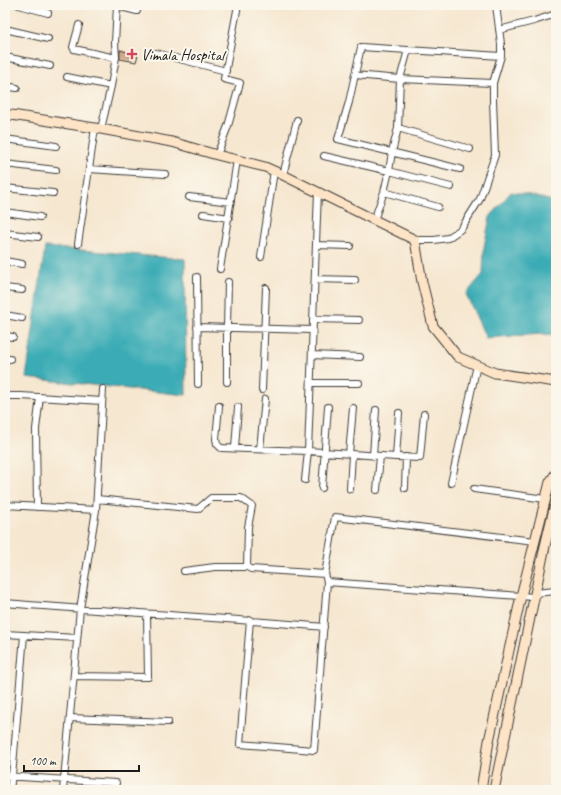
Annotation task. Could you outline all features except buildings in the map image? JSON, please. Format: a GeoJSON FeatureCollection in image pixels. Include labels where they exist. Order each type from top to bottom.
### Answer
{"type":"FeatureCollection","features":[{"type":"Feature","properties":{"kind":"street"},"geometry":{"type":"LineString","coordinates":[[19,5],[48,13]]}},
{"type":"Feature","properties":{"kind":"street"},"geometry":{"type":"LineString","coordinates":[[218,155],[240,83],[224,79],[238,5]]}},
{"type":"Feature","properties":{"kind":"street"},"geometry":{"type":"LineString","coordinates":[[5,114],[172,142],[265,167],[415,240],[448,238],[461,229],[480,200],[495,155],[493,83],[501,56],[496,5]]}},
{"type":"Feature","properties":{"kind":"street"},"geometry":{"type":"LineString","coordinates":[[78,244],[89,169],[98,129],[111,86],[116,58],[114,43],[117,6],[137,11]]}},
{"type":"Feature","properties":{"kind":"street"},"geometry":{"type":"LineString","coordinates":[[499,30],[556,14]]}},
{"type":"Feature","properties":{"kind":"street"},"geometry":{"type":"LineString","coordinates":[[79,25],[73,47],[74,49],[116,58]]}},
{"type":"Feature","properties":{"kind":"street"},"geometry":{"type":"LineString","coordinates":[[5,29],[48,40]]}},
{"type":"Feature","properties":{"kind":"street"},"geometry":{"type":"LineString","coordinates":[[460,169],[338,139],[349,102],[361,47],[501,56]]}},
{"type":"Feature","properties":{"kind":"street"},"geometry":{"type":"LineString","coordinates":[[374,220],[384,192],[398,128],[400,79],[408,50]]}},
{"type":"Feature","properties":{"kind":"street"},"geometry":{"type":"LineString","coordinates":[[156,53],[226,71]]}},
{"type":"Feature","properties":{"kind":"street"},"geometry":{"type":"LineString","coordinates":[[5,57],[50,66]]}},
{"type":"Feature","properties":{"kind":"street"},"geometry":{"type":"LineString","coordinates":[[355,75],[400,79],[493,83]]}},
{"type":"Feature","properties":{"kind":"street"},"geometry":{"type":"LineString","coordinates":[[67,77],[111,86]]}},
{"type":"Feature","properties":{"kind":"street"},"geometry":{"type":"LineString","coordinates":[[5,86],[17,88]]}},
{"type":"Feature","properties":{"kind":"street"},"geometry":{"type":"LineString","coordinates":[[283,175],[297,120]]}},
{"type":"Feature","properties":{"kind":"street"},"geometry":{"type":"LineString","coordinates":[[398,128],[470,149]]}},
{"type":"Feature","properties":{"kind":"street"},"geometry":{"type":"LineString","coordinates":[[5,140],[56,146]]}},
{"type":"Feature","properties":{"kind":"street"},"geometry":{"type":"LineString","coordinates":[[324,156],[451,187]]}},
{"type":"Feature","properties":{"kind":"street"},"geometry":{"type":"LineString","coordinates":[[220,269],[237,160]]}},
{"type":"Feature","properties":{"kind":"street"},"geometry":{"type":"LineString","coordinates":[[5,164],[56,170]]}},
{"type":"Feature","properties":{"kind":"street"},"geometry":{"type":"LineString","coordinates":[[89,169],[165,174]]}},
{"type":"Feature","properties":{"kind":"street"},"geometry":{"type":"LineString","coordinates":[[261,257],[274,171]]}},
{"type":"Feature","properties":{"kind":"street"},"geometry":{"type":"LineString","coordinates":[[5,188],[53,192]]}},
{"type":"Feature","properties":{"kind":"street"},"geometry":{"type":"LineString","coordinates":[[305,480],[308,451],[318,192]]}},
{"type":"Feature","properties":{"kind":"street"},"geometry":{"type":"LineString","coordinates":[[384,192],[438,206]]}},
{"type":"Feature","properties":{"kind":"street"},"geometry":{"type":"LineString","coordinates":[[189,197],[231,202]]}},
{"type":"Feature","properties":{"kind":"street"},"geometry":{"type":"LineString","coordinates":[[5,212],[40,217]]}},
{"type":"Feature","properties":{"kind":"street"},"geometry":{"type":"LineString","coordinates":[[203,214],[229,218]]}},
{"type":"Feature","properties":{"kind":"street"},"geometry":{"type":"LineString","coordinates":[[5,233],[38,237]]}},
{"type":"Feature","properties":{"kind":"street"},"geometry":{"type":"LineString","coordinates":[[415,240],[422,282],[433,326],[458,357],[495,373],[556,382]]}},
{"type":"Feature","properties":{"kind":"street"},"geometry":{"type":"LineString","coordinates":[[316,245],[350,246]]}},
{"type":"Feature","properties":{"kind":"street"},"geometry":{"type":"LineString","coordinates":[[5,261],[22,264]]}},
{"type":"Feature","properties":{"kind":"street"},"geometry":{"type":"LineString","coordinates":[[197,277],[198,384]]}},
{"type":"Feature","properties":{"kind":"street"},"geometry":{"type":"LineString","coordinates":[[314,279],[355,280]]}},
{"type":"Feature","properties":{"kind":"street"},"geometry":{"type":"LineString","coordinates":[[227,382],[228,282]]}},
{"type":"Feature","properties":{"kind":"street"},"geometry":{"type":"LineString","coordinates":[[5,288],[22,290]]}},
{"type":"Feature","properties":{"kind":"street"},"geometry":{"type":"LineString","coordinates":[[262,390],[266,288]]}},
{"type":"Feature","properties":{"kind":"street"},"geometry":{"type":"LineString","coordinates":[[5,316],[22,318]]}},
{"type":"Feature","properties":{"kind":"street"},"geometry":{"type":"LineString","coordinates":[[313,318],[359,320]]}},
{"type":"Feature","properties":{"kind":"street"},"geometry":{"type":"LineString","coordinates":[[197,327],[312,330]]}},
{"type":"Feature","properties":{"kind":"street"},"geometry":{"type":"LineString","coordinates":[[5,336],[13,337]]}},
{"type":"Feature","properties":{"kind":"street"},"geometry":{"type":"LineString","coordinates":[[312,356],[360,356]]}},
{"type":"Feature","properties":{"kind":"street"},"geometry":{"type":"LineString","coordinates":[[451,483],[478,365]]}},
{"type":"Feature","properties":{"kind":"street"},"geometry":{"type":"LineString","coordinates":[[310,383],[360,383]]}},
{"type":"Feature","properties":{"kind":"street"},"geometry":{"type":"LineString","coordinates":[[63,790],[80,609],[96,510],[103,389]]}},
{"type":"Feature","properties":{"kind":"street"},"geometry":{"type":"LineString","coordinates":[[5,396],[102,401]]}},
{"type":"Feature","properties":{"kind":"street"},"geometry":{"type":"LineString","coordinates":[[37,507],[36,429],[40,397]]}},
{"type":"Feature","properties":{"kind":"street"},"geometry":{"type":"LineString","coordinates":[[260,449],[265,399]]}},
{"type":"Feature","properties":{"kind":"street"},"geometry":{"type":"LineString","coordinates":[[219,406],[216,439],[217,444],[221,448],[308,451],[420,458],[424,414]]}},
{"type":"Feature","properties":{"kind":"street"},"geometry":{"type":"LineString","coordinates":[[235,448],[238,407]]}},
{"type":"Feature","properties":{"kind":"street"},"geometry":{"type":"LineString","coordinates":[[322,488],[328,407]]}},
{"type":"Feature","properties":{"kind":"street"},"geometry":{"type":"LineString","coordinates":[[350,489],[353,408]]}},
{"type":"Feature","properties":{"kind":"street"},"geometry":{"type":"LineString","coordinates":[[376,410],[377,490]]}},
{"type":"Feature","properties":{"kind":"street"},"geometry":{"type":"LineString","coordinates":[[396,457],[399,413]]}},
{"type":"Feature","properties":{"kind":"street"},"geometry":{"type":"LineString","coordinates":[[405,488],[406,457]]}},
{"type":"Feature","properties":{"kind":"street"},"geometry":{"type":"LineString","coordinates":[[481,790],[489,741],[521,596],[550,482],[556,473]]}},
{"type":"Feature","properties":{"kind":"street"},"geometry":{"type":"LineString","coordinates":[[474,489],[546,499]]}},
{"type":"Feature","properties":{"kind":"street"},"geometry":{"type":"LineString","coordinates":[[97,499],[198,509],[211,498],[241,498],[252,506],[248,527],[247,567]]}},
{"type":"Feature","properties":{"kind":"street"},"geometry":{"type":"LineString","coordinates":[[494,790],[556,500]]}},
{"type":"Feature","properties":{"kind":"street"},"geometry":{"type":"LineString","coordinates":[[5,505],[96,510]]}},
{"type":"Feature","properties":{"kind":"street"},"geometry":{"type":"LineString","coordinates":[[250,620],[240,744],[314,750],[324,627],[327,582],[326,574],[335,517],[535,541]]}},
{"type":"Feature","properties":{"kind":"street"},"geometry":{"type":"LineString","coordinates":[[184,571],[216,567],[247,567],[251,569],[326,574]]}},
{"type":"Feature","properties":{"kind":"street"},"geometry":{"type":"LineString","coordinates":[[327,582],[521,596],[556,591]]}},
{"type":"Feature","properties":{"kind":"street"},"geometry":{"type":"LineString","coordinates":[[5,603],[250,620],[324,627]]}},
{"type":"Feature","properties":{"kind":"street"},"geometry":{"type":"LineString","coordinates":[[74,676],[148,678],[147,614]]}},
{"type":"Feature","properties":{"kind":"street"},"geometry":{"type":"LineString","coordinates":[[5,634],[77,638]]}},
{"type":"Feature","properties":{"kind":"street"},"geometry":{"type":"LineString","coordinates":[[10,790],[8,776],[14,758],[24,635]]}},
{"type":"Feature","properties":{"kind":"street"},"geometry":{"type":"LineString","coordinates":[[502,684],[515,688]]}},
{"type":"Feature","properties":{"kind":"street"},"geometry":{"type":"LineString","coordinates":[[70,718],[168,722]]}},
{"type":"Feature","properties":{"kind":"street"},"geometry":{"type":"LineString","coordinates":[[8,776],[116,783]]}},
{"type":"Feature","properties":{"kind":"water"},"geometry":{"type":"Polygon","coordinates":[[[511,192],[526,194],[556,202],[556,335],[542,334],[486,338],[466,294],[483,274],[484,247],[490,217],[511,192]]]}},
{"type":"Feature","properties":{"kind":"water"},"geometry":{"type":"Polygon","coordinates":[[[45,247],[185,259],[186,395],[26,378],[45,247]]]}},
{"type":"Feature","properties":{"kind":"place","name":"Vimala Hospital"},"geometry":{"type":"Point","coordinates":[132,54]}}]}
